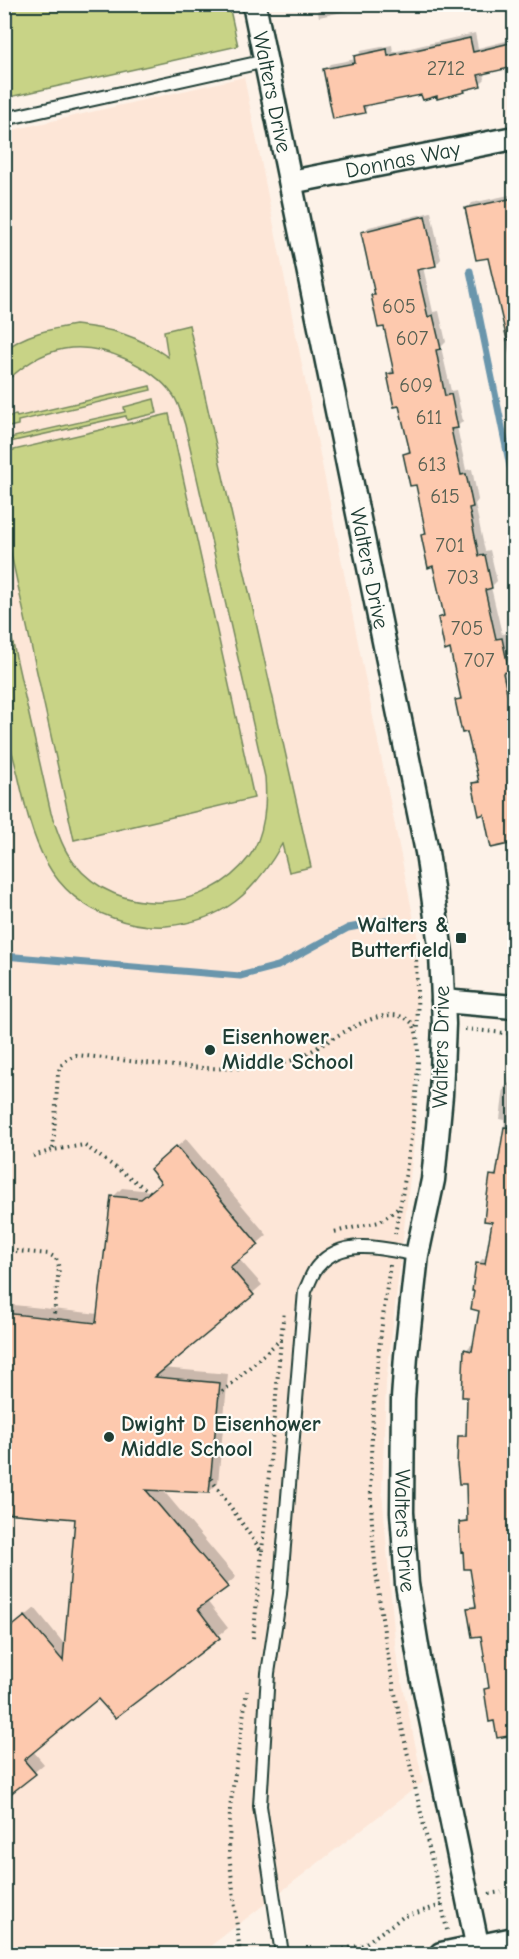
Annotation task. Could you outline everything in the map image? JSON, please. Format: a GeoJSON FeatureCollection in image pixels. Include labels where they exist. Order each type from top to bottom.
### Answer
{"type":"FeatureCollection","features":[{"type":"Feature","properties":{"kind":"street","name":"Walters Drive"},"geometry":{"type":"LineString","coordinates":[[255,4],[427,852],[440,943],[443,1001],[439,1128],[433,1180],[417,1255],[403,1399],[402,1512],[407,1584],[421,1671],[478,1951]]}},
{"type":"Feature","properties":{"kind":"street","name":"Donnas Way"},"geometry":{"type":"LineString","coordinates":[[291,182],[514,138]]}},
{"type":"Feature","properties":{"kind":"street"},"geometry":{"type":"LineString","coordinates":[[443,1001],[514,1007]]}},
{"type":"Feature","properties":{"kind":"street"},"geometry":{"type":"LineString","coordinates":[[441,1954],[478,1951],[514,1939]]}},
{"type":"Feature","properties":{"kind":"lane"},"geometry":{"type":"LineString","coordinates":[[4,119],[266,61]]}},
{"type":"Feature","properties":{"kind":"lane"},"geometry":{"type":"LineString","coordinates":[[282,1954],[261,1806],[268,1673],[280,1594],[305,1292],[318,1266],[338,1252],[360,1246],[417,1255]]}},
{"type":"Feature","properties":{"kind":"path"},"geometry":{"type":"LineString","coordinates":[[328,1235],[341,1229],[379,1222],[400,1207],[414,1113],[418,1031],[416,952]]}},
{"type":"Feature","properties":{"kind":"path"},"geometry":{"type":"LineString","coordinates":[[53,1150],[58,1072],[62,1063],[76,1055],[252,1069],[296,1059],[356,1025],[377,1017],[399,1015],[412,1023],[418,1031]]}},
{"type":"Feature","properties":{"kind":"path"},"geometry":{"type":"LineString","coordinates":[[464,1029],[514,1034]]}},
{"type":"Feature","properties":{"kind":"path"},"geometry":{"type":"LineString","coordinates":[[33,1156],[84,1145],[150,1192]]}},
{"type":"Feature","properties":{"kind":"path"},"geometry":{"type":"LineString","coordinates":[[4,1250],[50,1254],[56,1258],[59,1268],[54,1315]]}},
{"type":"Feature","properties":{"kind":"path"},"geometry":{"type":"LineString","coordinates":[[253,1641],[284,1308]]}},
{"type":"Feature","properties":{"kind":"path"},"geometry":{"type":"LineString","coordinates":[[218,1396],[281,1339]]}},
{"type":"Feature","properties":{"kind":"path"},"geometry":{"type":"LineString","coordinates":[[211,1479],[262,1552]]}},
{"type":"Feature","properties":{"kind":"path"},"geometry":{"type":"LineString","coordinates":[[384,1632],[441,1905]]}},
{"type":"Feature","properties":{"kind":"path"},"geometry":{"type":"LineString","coordinates":[[240,1954],[229,1853],[230,1808],[248,1688]]}},
{"type":"Feature","properties":{"kind":"path"},"geometry":{"type":"LineString","coordinates":[[320,1954],[363,1945],[403,1917],[434,1906]]}},
{"type":"Feature","properties":{"kind":"shaded area","name":"Eisenhower Middle School"},"geometry":{"type":"Polygon","coordinates":[[[244,77],[419,945],[414,1143],[386,1383],[382,1492],[396,1653],[423,1782],[200,1954],[5,1954],[4,132],[244,77]]]}},
{"type":"Feature","properties":{"kind":"green space"},"geometry":{"type":"Polygon","coordinates":[[[4,5],[229,5],[238,46],[5,98],[4,5]]]}},
{"type":"Feature","properties":{"kind":"green space"},"geometry":{"type":"Polygon","coordinates":[[[75,325],[124,334],[168,357],[164,331],[189,325],[311,867],[289,872],[282,844],[260,877],[235,901],[221,911],[186,923],[152,926],[113,918],[90,908],[72,895],[57,879],[46,861],[29,820],[6,728],[4,713],[5,608],[51,813],[66,851],[74,863],[92,881],[114,894],[138,900],[162,902],[187,898],[210,889],[231,876],[249,857],[259,839],[264,819],[265,777],[185,425],[175,398],[164,384],[139,366],[124,358],[94,349],[78,348],[55,351],[39,357],[5,382],[5,350],[29,336],[75,325]]]}},
{"type":"Feature","properties":{"kind":"green space"},"geometry":{"type":"Polygon","coordinates":[[[150,386],[151,390],[18,421],[18,425],[5,428],[5,417],[16,415],[17,417],[150,386]]]}},
{"type":"Feature","properties":{"kind":"green space"},"geometry":{"type":"Polygon","coordinates":[[[154,399],[157,413],[127,420],[126,416],[5,443],[5,439],[125,412],[124,407],[154,399]]]}},
{"type":"Feature","properties":{"kind":"green space"},"geometry":{"type":"Polygon","coordinates":[[[169,414],[254,798],[74,840],[5,527],[5,452],[169,414]]]}},
{"type":"Feature","properties":{"kind":"building"},"geometry":{"type":"Polygon","coordinates":[[[470,38],[473,52],[514,42],[514,67],[478,75],[481,86],[464,90],[465,92],[437,99],[437,96],[423,100],[421,95],[363,106],[365,113],[333,119],[323,69],[355,63],[354,56],[387,49],[388,56],[470,38]]]}},
{"type":"Feature","properties":{"kind":"building"},"geometry":{"type":"Polygon","coordinates":[[[514,198],[514,339],[507,340],[488,258],[476,260],[465,208],[514,198]]]}},
{"type":"Feature","properties":{"kind":"building"},"geometry":{"type":"Polygon","coordinates":[[[425,216],[436,266],[417,270],[428,317],[433,315],[441,349],[436,350],[445,396],[451,394],[458,428],[451,429],[461,475],[466,474],[473,507],[469,508],[479,556],[485,555],[492,588],[485,590],[496,639],[502,638],[509,671],[503,673],[514,726],[514,843],[491,848],[484,814],[479,816],[472,783],[479,782],[467,732],[462,733],[455,700],[461,699],[450,649],[445,651],[438,618],[444,616],[433,566],[428,568],[421,535],[426,534],[416,485],[410,486],[403,454],[410,452],[399,406],[394,407],[387,374],[394,373],[384,327],[378,328],[371,295],[375,295],[361,232],[425,216]]]}},
{"type":"Feature","properties":{"kind":"building"},"geometry":{"type":"Polygon","coordinates":[[[504,1127],[514,1128],[514,1735],[497,1738],[494,1721],[489,1722],[484,1689],[489,1688],[481,1636],[472,1637],[467,1608],[476,1607],[470,1569],[464,1569],[463,1551],[461,1552],[459,1522],[467,1521],[466,1484],[459,1484],[457,1464],[458,1436],[466,1436],[467,1397],[462,1397],[464,1349],[472,1351],[479,1311],[471,1309],[474,1291],[472,1291],[476,1263],[485,1264],[492,1222],[484,1221],[486,1203],[490,1175],[496,1176],[504,1127]]]}},
{"type":"Feature","properties":{"kind":"building","name":"Dwight D Eisenhower Middle School"},"geometry":{"type":"Polygon","coordinates":[[[176,1146],[259,1245],[230,1267],[254,1295],[155,1377],[220,1383],[209,1493],[146,1490],[228,1587],[198,1609],[220,1638],[115,1718],[98,1699],[24,1760],[36,1774],[4,1799],[4,1633],[25,1616],[63,1661],[75,1519],[4,1513],[4,1313],[96,1323],[111,1196],[141,1199],[161,1183],[150,1169],[176,1146]]]}},
{"type":"Feature","properties":{"kind":"waterway"},"geometry":{"type":"LineString","coordinates":[[470,271],[514,486]]}},
{"type":"Feature","properties":{"kind":"waterway"},"geometry":{"type":"LineString","coordinates":[[4,956],[240,976],[278,966],[348,928],[396,919]]}},
{"type":"Feature","properties":{"kind":"place","name":"Walters & Butterfield"},"geometry":{"type":"Point","coordinates":[461,938]}},
{"type":"Feature","properties":{"kind":"place","name":"Eisenhower Middle School"},"geometry":{"type":"Point","coordinates":[210,1050]}},
{"type":"Feature","properties":{"kind":"place","name":"Dwight D Eisenhower Middle School"},"geometry":{"type":"Point","coordinates":[109,1437]}}]}
